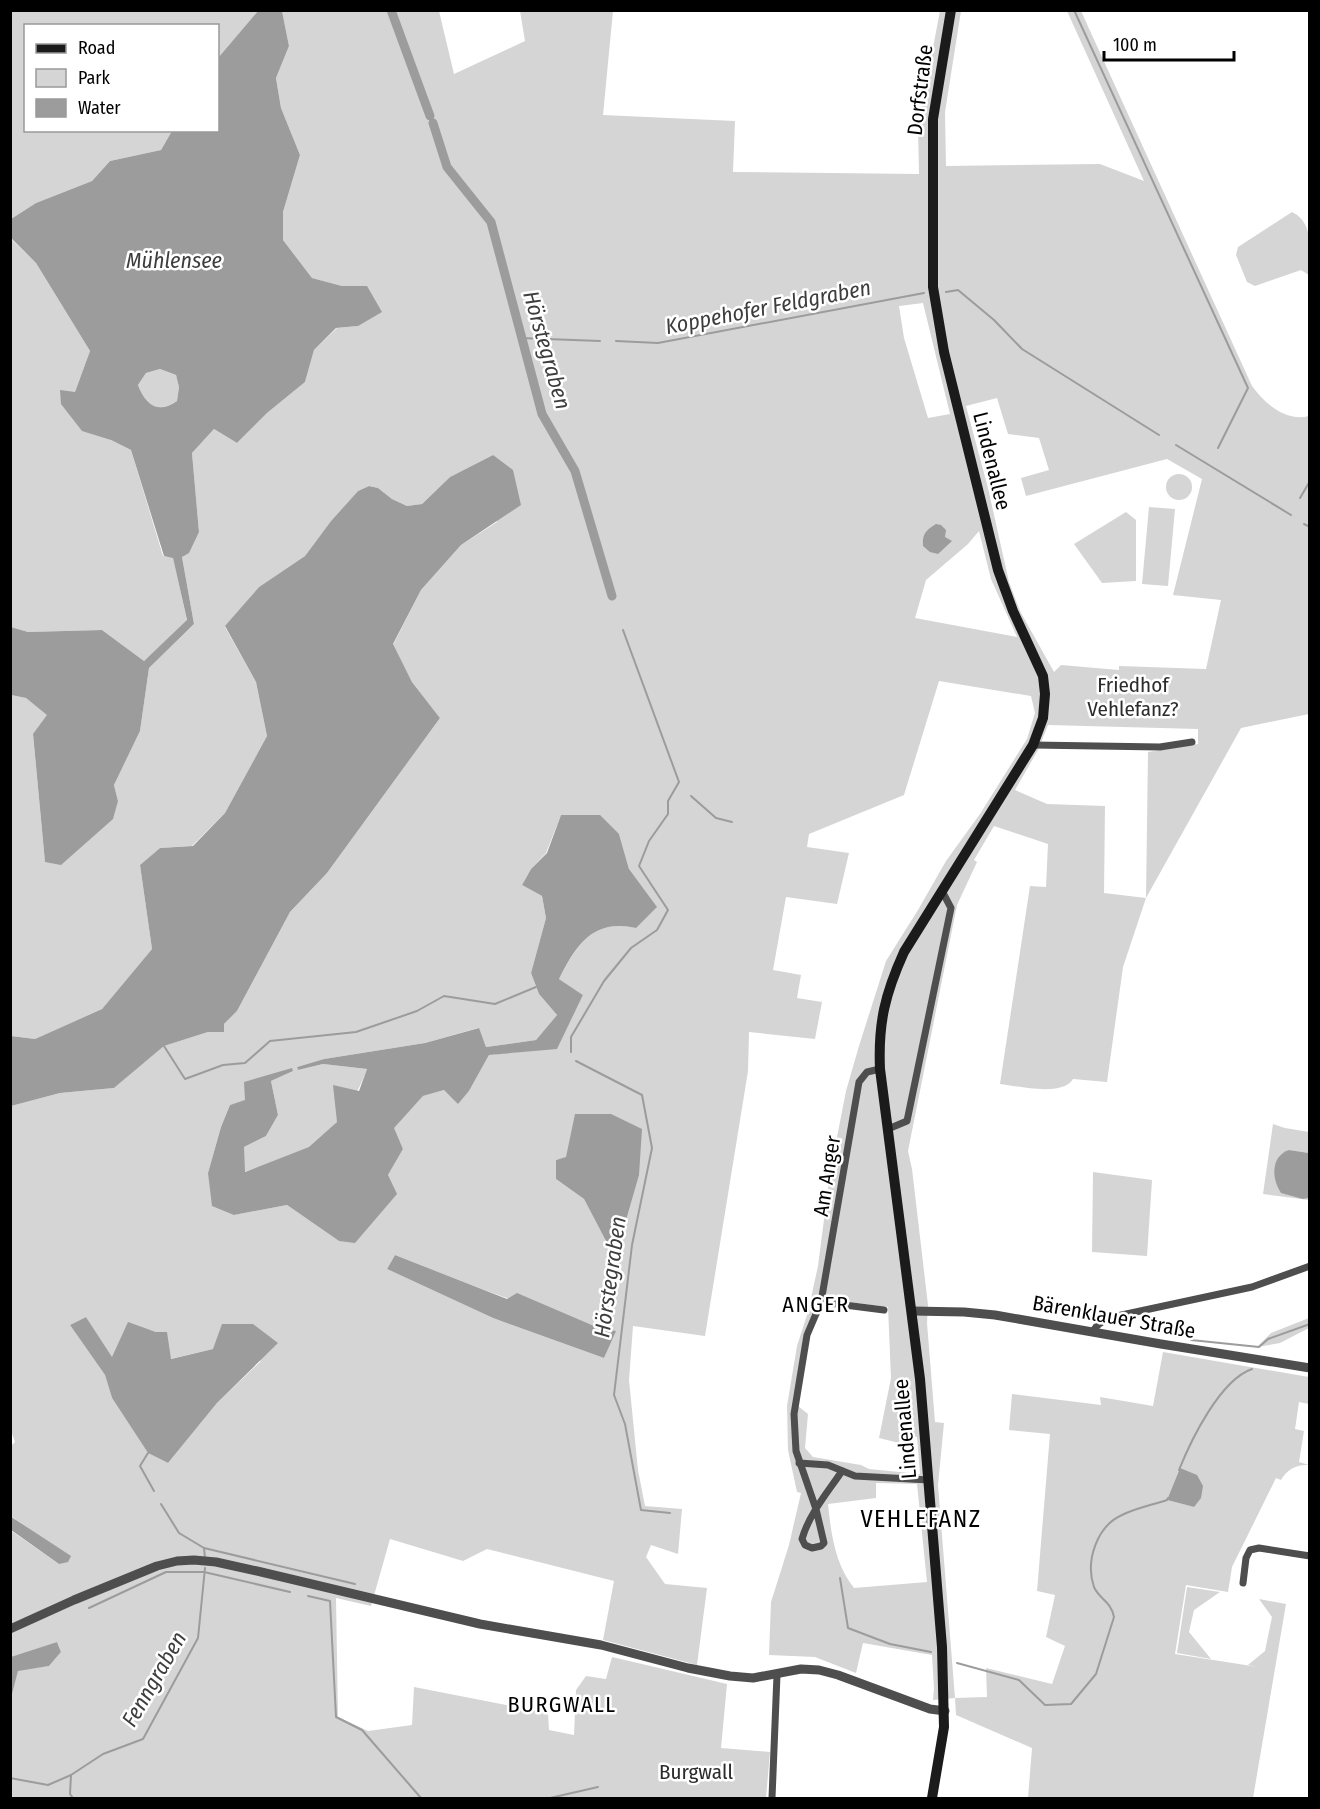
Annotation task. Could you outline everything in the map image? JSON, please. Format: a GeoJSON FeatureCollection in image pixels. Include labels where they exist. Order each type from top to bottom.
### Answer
{"type":"FeatureCollection","features":[{"type":"Feature","properties":{"kind":"main road","name":"Dorfstraße"},"geometry":{"type":"LineString","coordinates":[[933,176],[933,119],[951,10]]}},
{"type":"Feature","properties":{"kind":"main road","name":"Lindenallee"},"geometry":{"type":"LineString","coordinates":[[932,1798],[945,1711],[929,1480],[912,1311],[880,1069],[879,1039],[883,1010],[891,982],[904,952],[1033,745],[1043,718],[1045,694],[1043,676],[1013,611],[998,570],[944,352],[933,287],[933,176]]}},
{"type":"Feature","properties":{"kind":"street"},"geometry":{"type":"LineString","coordinates":[[1033,745],[1160,747],[1192,742]]}},
{"type":"Feature","properties":{"kind":"street"},"geometry":{"type":"LineString","coordinates":[[888,1129],[907,1121],[951,908],[942,891]]}},
{"type":"Feature","properties":{"kind":"street","name":"Am Anger"},"geometry":{"type":"LineString","coordinates":[[842,1471],[816,1509],[802,1539],[805,1545],[812,1548],[824,1543],[816,1509],[796,1451],[794,1414],[807,1335],[821,1302],[859,1082],[867,1072],[880,1069]]}},
{"type":"Feature","properties":{"kind":"street"},"geometry":{"type":"LineString","coordinates":[[1093,1332],[1095,1327],[1117,1316],[1252,1287],[1310,1266]]}},
{"type":"Feature","properties":{"kind":"street"},"geometry":{"type":"LineString","coordinates":[[821,1302],[884,1310]]}},
{"type":"Feature","properties":{"kind":"street","name":"Bärenklauer Straße"},"geometry":{"type":"LineString","coordinates":[[912,1311],[995,1315],[1310,1368]]}},
{"type":"Feature","properties":{"kind":"street"},"geometry":{"type":"LineString","coordinates":[[799,1463],[828,1465],[855,1476],[929,1480]]}},
{"type":"Feature","properties":{"kind":"street"},"geometry":{"type":"LineString","coordinates":[[1243,1583],[1246,1558],[1251,1550],[1259,1548],[1310,1556]]}},
{"type":"Feature","properties":{"kind":"street"},"geometry":{"type":"LineString","coordinates":[[10,1629],[157,1566],[177,1561],[216,1562],[480,1624],[601,1645],[688,1668],[742,1677],[777,1675],[801,1669],[819,1670],[930,1709],[945,1711]]}},
{"type":"Feature","properties":{"kind":"street"},"geometry":{"type":"LineString","coordinates":[[772,1798],[777,1675]]}},
{"type":"Feature","properties":{"kind":"green space"},"geometry":{"type":"Polygon","coordinates":[[[11,11],[258,11],[219,57],[219,24],[24,24],[24,132],[171,132],[161,150],[110,161],[92,181],[36,203],[11,219],[11,11]]]}},
{"type":"Feature","properties":{"kind":"green space"},"geometry":{"type":"Polygon","coordinates":[[[282,11],[439,11],[454,74],[525,41],[520,11],[613,11],[603,115],[735,121],[733,172],[919,174],[918,126],[940,11],[961,11],[945,112],[946,166],[1100,164],[1144,181],[1067,11],[1081,11],[1252,386],[1263,399],[1284,414],[1309,416],[1309,714],[1241,728],[1146,898],[1123,967],[1107,1082],[1073,1079],[1059,1088],[1050,1089],[1000,1084],[1030,886],[1046,887],[1048,844],[994,826],[974,860],[977,862],[957,905],[908,1151],[928,1305],[927,1323],[935,1422],[944,1423],[938,1485],[955,1698],[933,1700],[932,1655],[863,1643],[856,1673],[815,1657],[769,1655],[771,1602],[789,1545],[801,1493],[797,1492],[788,1450],[787,1406],[797,1346],[808,1312],[818,1266],[830,1173],[846,1091],[886,961],[946,861],[980,814],[1027,739],[1035,713],[1031,696],[939,681],[904,795],[809,834],[807,847],[849,853],[837,904],[786,897],[773,970],[801,975],[797,998],[822,1002],[815,1039],[749,1032],[748,1071],[705,1336],[633,1326],[629,1380],[638,1470],[645,1506],[682,1509],[678,1554],[651,1545],[646,1557],[665,1584],[707,1588],[697,1665],[603,1640],[614,1581],[487,1549],[463,1561],[390,1539],[371,1606],[336,1598],[338,1717],[368,1731],[412,1725],[414,1687],[548,1713],[549,1730],[574,1735],[576,1690],[586,1676],[606,1679],[612,1657],[727,1684],[721,1748],[770,1752],[766,1798],[11,1798],[11,1698],[18,1670],[49,1666],[61,1652],[57,1642],[11,1658],[10,1530],[59,1564],[31,1530],[11,1516],[11,1446],[15,1442],[10,1428],[11,1106],[60,1093],[114,1088],[164,1046],[208,1032],[224,1024],[237,1011],[290,912],[327,873],[440,718],[412,682],[393,645],[421,590],[461,545],[497,522],[493,455],[450,477],[422,504],[407,506],[392,499],[378,488],[369,486],[358,491],[331,521],[305,556],[259,587],[225,627],[256,682],[267,736],[225,813],[192,846],[160,848],[140,865],[152,949],[102,1009],[35,1039],[11,1036],[11,695],[26,698],[48,715],[33,735],[45,862],[118,801],[114,785],[140,731],[149,668],[194,624],[182,557],[199,532],[192,453],[214,429],[237,443],[267,413],[305,382],[314,350],[337,328],[358,326],[367,286],[342,286],[312,278],[283,240],[283,212],[300,155],[281,108],[276,78],[289,46],[282,11]],[[923,303],[899,306],[904,338],[928,418],[950,414],[923,303]],[[997,398],[966,406],[988,488],[1009,582],[1020,611],[1054,672],[1061,665],[1119,670],[1119,666],[1206,669],[1221,600],[1173,595],[1202,479],[1167,459],[1026,496],[1021,478],[1049,470],[1039,438],[1008,434],[997,398]],[[979,531],[968,544],[926,580],[915,618],[1017,637],[991,579],[979,531]],[[1048,725],[1038,750],[1015,790],[1047,804],[1105,806],[1104,893],[1146,898],[1148,752],[1198,744],[1198,729],[1048,725]],[[561,815],[546,853],[531,869],[522,885],[542,896],[546,918],[531,973],[539,994],[557,1015],[536,1040],[486,1047],[478,1028],[425,1043],[324,1059],[297,1067],[298,1070],[323,1064],[367,1069],[344,1112],[320,1139],[296,1154],[244,1172],[244,1147],[266,1136],[278,1115],[271,1081],[293,1071],[245,1082],[245,1101],[230,1105],[208,1173],[234,1215],[287,1205],[339,1241],[388,1175],[403,1149],[393,1128],[423,1096],[444,1090],[458,1103],[469,1091],[489,1055],[557,1048],[583,995],[559,979],[572,955],[588,937],[597,931],[621,926],[636,928],[629,869],[619,834],[561,815]],[[566,1158],[556,1160],[556,1179],[584,1199],[615,1257],[566,1158]],[[395,1255],[387,1269],[493,1318],[604,1358],[615,1331],[531,1307],[395,1255]],[[827,1299],[809,1338],[798,1406],[808,1414],[805,1448],[813,1457],[861,1465],[869,1469],[920,1474],[917,1437],[900,1435],[899,1443],[879,1438],[891,1378],[888,1307],[827,1299]],[[86,1317],[70,1325],[105,1375],[112,1398],[148,1453],[168,1463],[217,1403],[261,1361],[213,1349],[170,1359],[156,1332],[128,1323],[112,1358],[86,1317]],[[876,1483],[876,1498],[828,1504],[838,1559],[854,1588],[927,1582],[917,1484],[876,1483]]]}},
{"type":"Feature","properties":{"kind":"green space"},"geometry":{"type":"Polygon","coordinates":[[[1292,212],[1299,217],[1308,231],[1310,239],[1309,275],[1301,270],[1255,286],[1247,282],[1236,255],[1238,247],[1292,212]]]}},
{"type":"Feature","properties":{"kind":"green space"},"geometry":{"type":"Polygon","coordinates":[[[10,238],[36,263],[90,351],[75,392],[111,440],[131,450],[163,556],[173,557],[187,621],[144,661],[102,630],[28,632],[11,627],[10,238]]]}},
{"type":"Feature","properties":{"kind":"green space"},"geometry":{"type":"Polygon","coordinates":[[[160,369],[176,375],[179,387],[177,401],[164,407],[148,402],[138,385],[146,373],[160,369]]]}},
{"type":"Feature","properties":{"kind":"green space"},"geometry":{"type":"Polygon","coordinates":[[[1179,474],[1188,478],[1192,487],[1188,496],[1179,500],[1170,496],[1166,487],[1170,478],[1179,474]]]}},
{"type":"Feature","properties":{"kind":"green space"},"geometry":{"type":"Polygon","coordinates":[[[1149,507],[1175,509],[1168,586],[1142,584],[1149,507]]]}},
{"type":"Feature","properties":{"kind":"green space"},"geometry":{"type":"Polygon","coordinates":[[[1126,512],[1136,520],[1136,581],[1102,583],[1074,544],[1126,512]]]}},
{"type":"Feature","properties":{"kind":"green space"},"geometry":{"type":"Polygon","coordinates":[[[1273,1124],[1309,1132],[1309,1153],[1289,1150],[1303,1199],[1309,1198],[1309,1200],[1263,1194],[1273,1124]]]}},
{"type":"Feature","properties":{"kind":"green space"},"geometry":{"type":"Polygon","coordinates":[[[1093,1172],[1152,1180],[1147,1256],[1092,1252],[1093,1172]]]}},
{"type":"Feature","properties":{"kind":"green space"},"geometry":{"type":"Polygon","coordinates":[[[1309,1318],[1309,1328],[1280,1343],[1257,1347],[1271,1333],[1309,1318]]]}},
{"type":"Feature","properties":{"kind":"green space"},"geometry":{"type":"Polygon","coordinates":[[[1163,1352],[1309,1377],[1309,1404],[1299,1402],[1295,1429],[1304,1431],[1299,1462],[1309,1465],[1293,1468],[1281,1480],[1276,1478],[1232,1567],[1228,1592],[1186,1585],[1175,1654],[1258,1667],[1248,1665],[1265,1651],[1272,1617],[1259,1599],[1286,1604],[1253,1798],[1028,1798],[1032,1748],[956,1715],[955,1698],[987,1697],[986,1668],[1052,1684],[1065,1646],[1046,1637],[1055,1595],[1037,1591],[1050,1434],[1009,1430],[1012,1394],[1101,1405],[1100,1397],[1153,1406],[1163,1352]],[[1180,1468],[1167,1500],[1194,1507],[1180,1468]]]}},
{"type":"Feature","properties":{"kind":"green space"},"geometry":{"type":"Polygon","coordinates":[[[1187,1587],[1220,1592],[1194,1610],[1189,1632],[1211,1659],[1177,1653],[1187,1587]]]}},
{"type":"Feature","properties":{"kind":"water","name":"Mühlensee"},"geometry":{"type":"Polygon","coordinates":[[[258,11],[282,11],[289,46],[276,78],[281,108],[300,155],[283,212],[283,240],[312,278],[342,286],[367,286],[382,312],[358,326],[336,328],[314,350],[305,382],[267,413],[237,443],[214,429],[192,453],[199,532],[189,553],[182,557],[194,624],[149,668],[140,731],[114,785],[118,801],[113,819],[61,865],[45,862],[33,734],[47,715],[26,698],[11,695],[11,627],[28,632],[102,630],[144,661],[187,620],[173,558],[164,556],[131,450],[111,440],[82,431],[61,404],[60,390],[75,392],[90,351],[36,263],[11,238],[11,219],[36,203],[92,181],[110,161],[161,150],[171,132],[219,132],[219,57],[258,11]],[[160,369],[146,373],[138,385],[148,402],[158,407],[164,407],[177,401],[179,387],[176,375],[160,369]]]}},
{"type":"Feature","properties":{"kind":"water"},"geometry":{"type":"Polygon","coordinates":[[[493,455],[513,470],[521,505],[461,545],[421,590],[393,644],[412,682],[440,718],[327,873],[290,912],[237,1011],[224,1024],[224,1032],[208,1032],[164,1046],[114,1088],[60,1093],[11,1106],[11,1036],[35,1039],[102,1009],[152,949],[140,865],[160,848],[193,846],[225,813],[267,736],[256,682],[225,626],[259,587],[305,556],[331,521],[358,491],[369,486],[378,488],[392,499],[407,506],[422,504],[450,477],[493,455]]]}},
{"type":"Feature","properties":{"kind":"water"},"geometry":{"type":"Polygon","coordinates":[[[936,524],[946,530],[945,537],[952,541],[938,554],[930,552],[923,546],[925,533],[936,524]]]}},
{"type":"Feature","properties":{"kind":"water"},"geometry":{"type":"Polygon","coordinates":[[[561,815],[600,815],[619,834],[629,869],[657,907],[636,928],[608,927],[597,931],[579,945],[559,979],[583,995],[557,1049],[489,1055],[469,1091],[458,1104],[444,1090],[423,1096],[394,1128],[403,1149],[388,1175],[397,1194],[355,1243],[339,1241],[287,1205],[234,1215],[212,1206],[208,1173],[230,1105],[245,1100],[244,1082],[292,1068],[293,1071],[271,1081],[278,1115],[266,1136],[244,1147],[245,1172],[309,1147],[337,1122],[333,1085],[359,1091],[367,1069],[323,1064],[298,1070],[297,1067],[324,1059],[425,1043],[479,1028],[486,1047],[536,1040],[557,1015],[539,994],[531,973],[546,918],[542,896],[522,885],[531,869],[547,853],[561,815]]]}},
{"type":"Feature","properties":{"kind":"water"},"geometry":{"type":"Polygon","coordinates":[[[575,1114],[611,1114],[642,1129],[639,1175],[615,1258],[584,1199],[556,1179],[556,1160],[566,1157],[575,1114]]]}},
{"type":"Feature","properties":{"kind":"water"},"geometry":{"type":"Polygon","coordinates":[[[1289,1150],[1309,1153],[1309,1198],[1303,1199],[1281,1193],[1278,1187],[1274,1168],[1279,1157],[1289,1150]]]}},
{"type":"Feature","properties":{"kind":"water"},"geometry":{"type":"Polygon","coordinates":[[[395,1255],[507,1299],[517,1293],[594,1326],[616,1331],[604,1358],[493,1318],[387,1269],[395,1255]]]}},
{"type":"Feature","properties":{"kind":"water"},"geometry":{"type":"Polygon","coordinates":[[[86,1317],[112,1357],[128,1322],[156,1332],[167,1332],[171,1359],[213,1349],[222,1324],[253,1324],[278,1343],[217,1403],[168,1463],[148,1453],[112,1398],[105,1375],[70,1325],[86,1317]]]}},
{"type":"Feature","properties":{"kind":"water"},"geometry":{"type":"Polygon","coordinates":[[[1180,1468],[1197,1475],[1203,1486],[1201,1498],[1194,1507],[1167,1500],[1180,1468]]]}},
{"type":"Feature","properties":{"kind":"water"},"geometry":{"type":"Polygon","coordinates":[[[10,1516],[71,1556],[68,1562],[59,1564],[11,1530],[10,1516]]]}},
{"type":"Feature","properties":{"kind":"water"},"geometry":{"type":"Polygon","coordinates":[[[57,1642],[61,1652],[49,1666],[18,1671],[11,1698],[11,1657],[57,1642]]]}},
{"type":"Feature","properties":{"kind":"waterway","name":"Hörstegraben"},"geometry":{"type":"LineString","coordinates":[[391,10],[430,116]]}},
{"type":"Feature","properties":{"kind":"waterway"},"geometry":{"type":"LineString","coordinates":[[1074,10],[1248,388],[1218,448]]}},
{"type":"Feature","properties":{"kind":"waterway","name":"Hörstegraben"},"geometry":{"type":"LineString","coordinates":[[433,123],[447,167],[491,222],[542,414],[575,471],[612,596]]}},
{"type":"Feature","properties":{"kind":"waterway","name":"Koppehofer Feldgraben"},"geometry":{"type":"LineString","coordinates":[[946,292],[958,290],[994,320],[1022,349],[1159,435]]}},
{"type":"Feature","properties":{"kind":"waterway","name":"Koppehofer Feldgraben"},"geometry":{"type":"LineString","coordinates":[[616,341],[658,343],[924,293]]}},
{"type":"Feature","properties":{"kind":"waterway","name":"Koppehofer Feldgraben"},"geometry":{"type":"LineString","coordinates":[[520,338],[600,341]]}},
{"type":"Feature","properties":{"kind":"waterway","name":"Koppehofer Feldgraben"},"geometry":{"type":"LineString","coordinates":[[1176,445],[1291,515]]}},
{"type":"Feature","properties":{"kind":"waterway"},"geometry":{"type":"LineString","coordinates":[[1300,498],[1310,481]]}},
{"type":"Feature","properties":{"kind":"waterway","name":"Koppehofer Feldgraben"},"geometry":{"type":"LineString","coordinates":[[1304,524],[1310,527]]}},
{"type":"Feature","properties":{"kind":"waterway","name":"Hörstegraben"},"geometry":{"type":"LineString","coordinates":[[571,1052],[571,1037],[604,981],[631,948],[657,930],[668,910],[639,866],[649,841],[668,814],[668,801],[679,782],[623,630]]}},
{"type":"Feature","properties":{"kind":"waterway"},"geometry":{"type":"LineString","coordinates":[[691,796],[716,818],[732,822]]}},
{"type":"Feature","properties":{"kind":"waterway"},"geometry":{"type":"LineString","coordinates":[[164,1046],[185,1079],[223,1065],[245,1063],[270,1041],[356,1032],[417,1011],[444,996],[495,1004],[536,987]]}},
{"type":"Feature","properties":{"kind":"waterway","name":"Hörstegraben"},"geometry":{"type":"LineString","coordinates":[[576,1061],[642,1095],[652,1148],[632,1245],[614,1395],[625,1424],[641,1510],[670,1513]]}},
{"type":"Feature","properties":{"kind":"waterway"},"geometry":{"type":"LineString","coordinates":[[1191,1340],[1259,1347],[1268,1339],[1310,1324]]}},
{"type":"Feature","properties":{"kind":"waterway"},"geometry":{"type":"LineString","coordinates":[[1179,1470],[1199,1428],[1218,1398],[1240,1375],[1252,1369]]}},
{"type":"Feature","properties":{"kind":"waterway"},"geometry":{"type":"LineString","coordinates":[[148,1453],[140,1466],[154,1491]]}},
{"type":"Feature","properties":{"kind":"waterway"},"geometry":{"type":"LineString","coordinates":[[957,1663],[1019,1680],[1045,1705],[1071,1704],[1096,1674],[1114,1617],[1110,1607],[1094,1587],[1091,1566],[1095,1545],[1113,1520],[1138,1508],[1168,1498]]}},
{"type":"Feature","properties":{"kind":"waterway"},"geometry":{"type":"LineString","coordinates":[[161,1504],[179,1533],[204,1548],[355,1584]]}},
{"type":"Feature","properties":{"kind":"waterway"},"geometry":{"type":"LineString","coordinates":[[204,1548],[205,1558]]}},
{"type":"Feature","properties":{"kind":"waterway","name":"Fenngraben"},"geometry":{"type":"LineString","coordinates":[[10,1778],[48,1785],[71,1775],[103,1754],[143,1739],[198,1638],[205,1568]]}},
{"type":"Feature","properties":{"kind":"waterway"},"geometry":{"type":"LineString","coordinates":[[89,1608],[166,1572],[204,1572],[290,1592]]}},
{"type":"Feature","properties":{"kind":"waterway"},"geometry":{"type":"LineString","coordinates":[[840,1578],[848,1628],[890,1644],[931,1652]]}},
{"type":"Feature","properties":{"kind":"waterway"},"geometry":{"type":"LineString","coordinates":[[308,1596],[330,1601],[336,1717],[362,1730],[421,1798]]}},
{"type":"Feature","properties":{"kind":"waterway"},"geometry":{"type":"LineString","coordinates":[[71,1775],[70,1794],[73,1798]]}},
{"type":"Feature","properties":{"kind":"waterway"},"geometry":{"type":"LineString","coordinates":[[550,1798],[598,1787]]}},
{"type":"Feature","properties":{"kind":"district","name":"ANGER"},"geometry":{"type":"Point","coordinates":[816,1304]}},
{"type":"Feature","properties":{"kind":"district","name":"VEHLEFANZ"},"geometry":{"type":"Point","coordinates":[921,1519]}},
{"type":"Feature","properties":{"kind":"district","name":"BURGWALL"},"geometry":{"type":"Point","coordinates":[562,1704]}},
{"type":"Feature","properties":{"kind":"park label","name":"Friedhof Vehlefanz?"},"geometry":{"type":"Point","coordinates":[1133,697]}},
{"type":"Feature","properties":{"kind":"park label","name":"Burgwall"},"geometry":{"type":"Point","coordinates":[696,1772]}}]}
